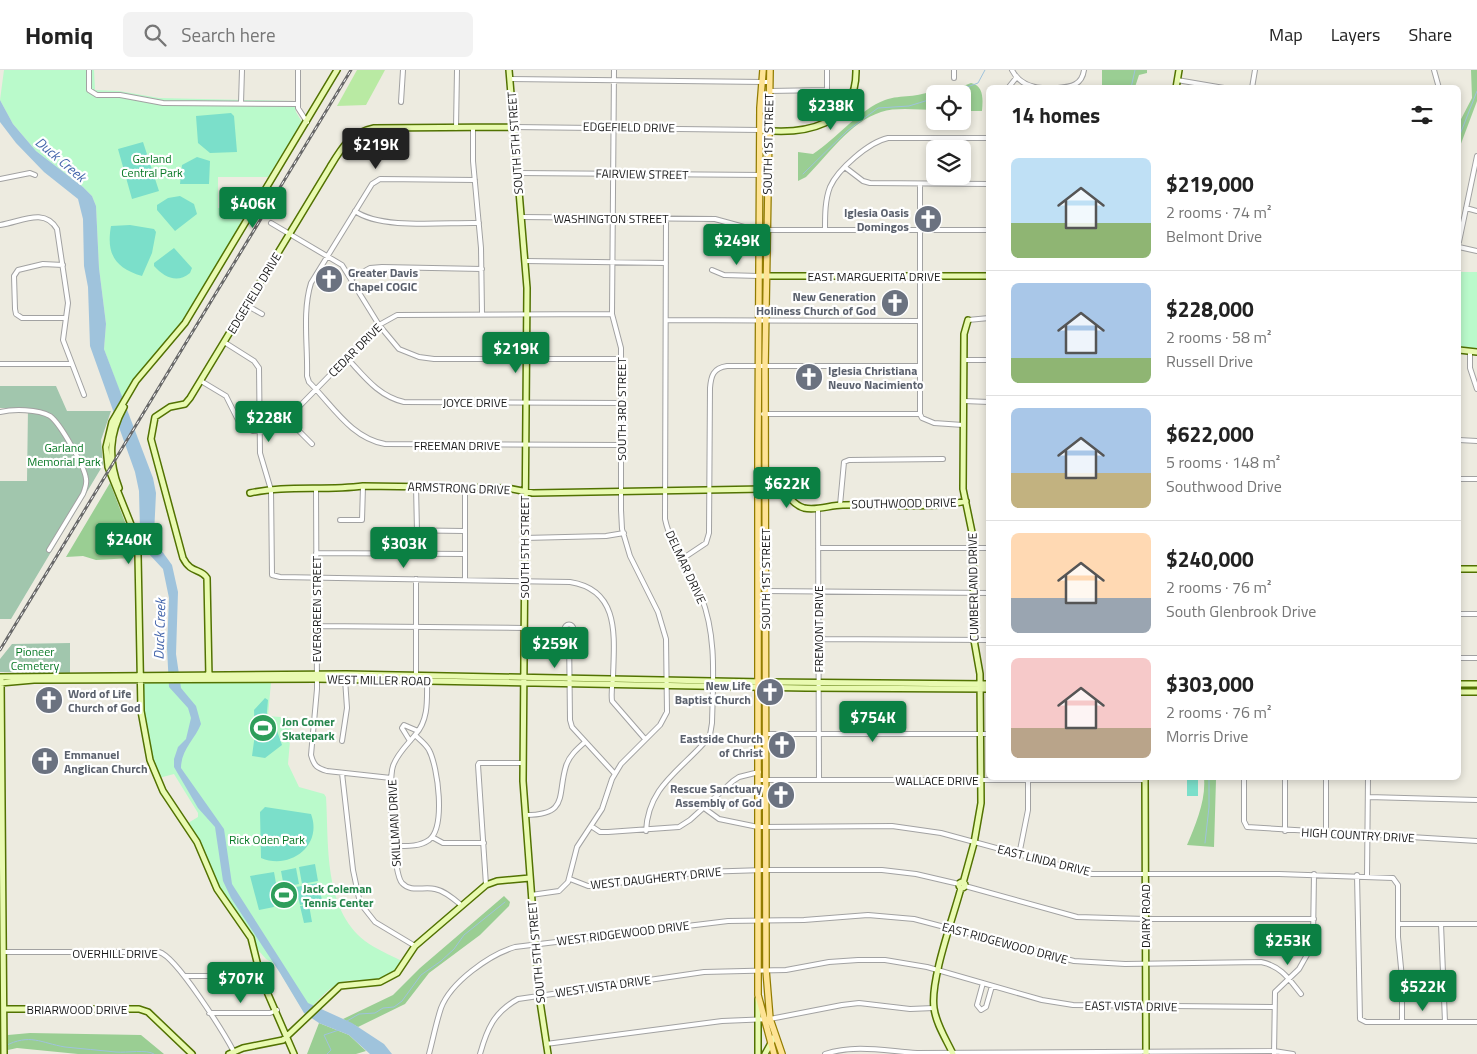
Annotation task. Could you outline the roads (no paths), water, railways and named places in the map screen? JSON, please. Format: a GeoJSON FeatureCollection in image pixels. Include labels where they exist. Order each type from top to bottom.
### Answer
{"type":"FeatureCollection","features":[{"type":"Feature","properties":{"kind":"main road","name":"SOUTH 1ST STREET"},"geometry":{"type":"LineString","coordinates":[[763,70],[760,130],[766,230],[762,321],[765,414],[758,539],[758,999],[764,1020],[775,1036],[782,1054]]}},
{"type":"Feature","properties":{"kind":"main road","name":"SOUTH 1ST STREET"},"geometry":{"type":"LineString","coordinates":[[763,276],[759,230],[770,70]]}},
{"type":"Feature","properties":{"kind":"main road","name":"SOUTH 1ST STREET"},"geometry":{"type":"LineString","coordinates":[[762,366],[758,414],[765,540],[766,970],[764,1020]]}},
{"type":"Feature","properties":{"kind":"main road"},"geometry":{"type":"LineString","coordinates":[[758,539],[765,540]]}},
{"type":"Feature","properties":{"kind":"main road"},"geometry":{"type":"LineString","coordinates":[[758,643],[765,643]]}},
{"type":"Feature","properties":{"kind":"main road"},"geometry":{"type":"LineString","coordinates":[[764,1020],[774,1054]]}},
{"type":"Feature","properties":{"kind":"street"},"geometry":{"type":"LineString","coordinates":[[89,70],[89,90],[94,94],[163,103],[298,104]]}},
{"type":"Feature","properties":{"kind":"street"},"geometry":{"type":"LineString","coordinates":[[241,103],[242,70]]}},
{"type":"Feature","properties":{"kind":"street"},"geometry":{"type":"LineString","coordinates":[[298,70],[298,104],[300,115],[307,122]]}},
{"type":"Feature","properties":{"kind":"street"},"geometry":{"type":"LineString","coordinates":[[294,1054],[260,973],[251,938],[217,889],[197,842],[163,791],[150,762],[142,722],[140,565],[135,537],[120,496],[111,478],[107,460],[107,438],[110,426],[144,372],[185,323],[337,70]]}},
{"type":"Feature","properties":{"kind":"street"},"geometry":{"type":"LineString","coordinates":[[401,102],[403,70]]}},
{"type":"Feature","properties":{"kind":"street"},"geometry":{"type":"LineString","coordinates":[[456,128],[458,70]]}},
{"type":"Feature","properties":{"kind":"street","name":"SOUTH 5TH STREET"},"geometry":{"type":"LineString","coordinates":[[509,70],[525,261],[526,313],[522,763],[539,995],[548,1054]]}},
{"type":"Feature","properties":{"kind":"street","name":"SOUTH 3RD STREET"},"geometry":{"type":"LineString","coordinates":[[570,879],[577,847],[602,810],[615,774],[628,755],[664,719],[668,703],[664,631],[649,592],[630,556],[624,532],[620,492],[621,348],[612,314],[614,70]]}},
{"type":"Feature","properties":{"kind":"street"},"geometry":{"type":"LineString","coordinates":[[769,91],[824,91],[827,87],[827,70]]}},
{"type":"Feature","properties":{"kind":"street"},"geometry":{"type":"LineString","coordinates":[[760,130],[806,130],[828,122],[848,101],[855,87],[856,70]]}},
{"type":"Feature","properties":{"kind":"street"},"geometry":{"type":"LineString","coordinates":[[954,70],[954,78]]}},
{"type":"Feature","properties":{"kind":"street"},"geometry":{"type":"LineString","coordinates":[[1012,70],[1016,78],[1028,85]]}},
{"type":"Feature","properties":{"kind":"street"},"geometry":{"type":"LineString","coordinates":[[1074,85],[1082,78],[1084,70]]}},
{"type":"Feature","properties":{"kind":"street"},"geometry":{"type":"LineString","coordinates":[[1176,85],[1179,70]]}},
{"type":"Feature","properties":{"kind":"street"},"geometry":{"type":"LineString","coordinates":[[1252,85],[1255,70]]}},
{"type":"Feature","properties":{"kind":"street"},"geometry":{"type":"LineString","coordinates":[[1434,70],[1438,85]]}},
{"type":"Feature","properties":{"kind":"street"},"geometry":{"type":"LineString","coordinates":[[1010,85],[1016,78]]}},
{"type":"Feature","properties":{"kind":"street"},"geometry":{"type":"LineString","coordinates":[[510,79],[769,82]]}},
{"type":"Feature","properties":{"kind":"street"},"geometry":{"type":"LineString","coordinates":[[1177,80],[1206,85]]}},
{"type":"Feature","properties":{"kind":"street","name":"EDGEFIELD DRIVE"},"geometry":{"type":"LineString","coordinates":[[209,678],[207,578],[202,573],[191,569],[183,558],[151,439],[155,417],[170,408],[185,404],[201,381],[346,142],[354,135],[374,128],[614,127],[760,130]]}},
{"type":"Feature","properties":{"kind":"street"},"geometry":{"type":"LineString","coordinates":[[474,129],[475,180],[482,269],[482,313]]}},
{"type":"Feature","properties":{"kind":"street"},"geometry":{"type":"LineString","coordinates":[[825,229],[826,204],[830,187],[864,149],[888,138],[986,138]]}},
{"type":"Feature","properties":{"kind":"street"},"geometry":{"type":"LineString","coordinates":[[1461,232],[1475,174],[1477,156]]}},
{"type":"Feature","properties":{"kind":"street"},"geometry":{"type":"LineString","coordinates":[[846,168],[870,184],[986,184]]}},
{"type":"Feature","properties":{"kind":"street"},"geometry":{"type":"LineString","coordinates":[[0,179],[30,173],[35,174]]}},
{"type":"Feature","properties":{"kind":"street","name":"FAIRVIEW STREET"},"geometry":{"type":"LineString","coordinates":[[517,173],[763,175]]}},
{"type":"Feature","properties":{"kind":"street"},"geometry":{"type":"LineString","coordinates":[[316,389],[307,376],[308,295],[311,283],[372,184],[380,179],[475,180]]}},
{"type":"Feature","properties":{"kind":"street"},"geometry":{"type":"LineString","coordinates":[[920,184],[920,414],[922,418],[934,423],[963,425]]}},
{"type":"Feature","properties":{"kind":"street"},"geometry":{"type":"LineString","coordinates":[[1466,208],[1477,211]]}},
{"type":"Feature","properties":{"kind":"street"},"geometry":{"type":"LineString","coordinates":[[355,212],[364,218],[386,222],[479,223]]}},
{"type":"Feature","properties":{"kind":"street"},"geometry":{"type":"LineString","coordinates":[[0,225],[38,216],[50,220],[57,229],[68,303],[63,340],[84,395]]}},
{"type":"Feature","properties":{"kind":"street","name":"WASHINGTON STREET"},"geometry":{"type":"LineString","coordinates":[[521,217],[720,219],[744,228],[759,230],[986,230]]}},
{"type":"Feature","properties":{"kind":"street","name":"DELMAR DRIVE"},"geometry":{"type":"LineString","coordinates":[[646,830],[653,797],[704,743],[710,735],[712,723],[711,635],[705,610],[691,574],[667,527],[665,490],[666,218]]}},
{"type":"Feature","properties":{"kind":"street"},"geometry":{"type":"LineString","coordinates":[[271,223],[342,265],[352,278],[378,325],[399,349],[418,357],[621,359]]}},
{"type":"Feature","properties":{"kind":"street"},"geometry":{"type":"LineString","coordinates":[[1461,247],[1477,251]]}},
{"type":"Feature","properties":{"kind":"street"},"geometry":{"type":"LineString","coordinates":[[525,261],[666,263]]}},
{"type":"Feature","properties":{"kind":"street"},"geometry":{"type":"LineString","coordinates":[[63,265],[44,264],[18,270],[14,276],[14,309],[16,314],[22,318],[66,318]]}},
{"type":"Feature","properties":{"kind":"street"},"geometry":{"type":"LineString","coordinates":[[352,278],[370,268],[382,267],[482,269]]}},
{"type":"Feature","properties":{"kind":"street"},"geometry":{"type":"LineString","coordinates":[[712,270],[724,275],[763,276]]}},
{"type":"Feature","properties":{"kind":"street","name":"EAST MARGUERITA DRIVE"},"geometry":{"type":"LineString","coordinates":[[763,276],[986,276]]}},
{"type":"Feature","properties":{"kind":"street"},"geometry":{"type":"LineString","coordinates":[[246,305],[262,314]]}},
{"type":"Feature","properties":{"kind":"street","name":"CEDAR DRIVE"},"geometry":{"type":"LineString","coordinates":[[260,431],[275,429],[287,419],[378,325],[397,315],[482,313],[612,314]]}},
{"type":"Feature","properties":{"kind":"street"},"geometry":{"type":"LineString","coordinates":[[968,320],[986,318]]}},
{"type":"Feature","properties":{"kind":"street"},"geometry":{"type":"LineString","coordinates":[[666,320],[920,321]]}},
{"type":"Feature","properties":{"kind":"street","name":"CUMBERLAND DRIVE"},"geometry":{"type":"LineString","coordinates":[[953,1053],[937,1021],[934,1008],[934,987],[974,843],[981,803],[980,686],[974,640],[974,548],[963,489],[964,334],[968,320]]}},
{"type":"Feature","properties":{"kind":"street"},"geometry":{"type":"LineString","coordinates":[[224,342],[258,365],[262,465],[271,490],[272,570],[275,577],[465,579],[579,583],[594,589],[600,594],[613,622],[612,701],[645,739]]}},
{"type":"Feature","properties":{"kind":"street"},"geometry":{"type":"LineString","coordinates":[[1461,350],[1477,352]]}},
{"type":"Feature","properties":{"kind":"street"},"geometry":{"type":"LineString","coordinates":[[1470,352],[1470,368],[1477,389]]}},
{"type":"Feature","properties":{"kind":"street","name":"JOYCE DRIVE"},"geometry":{"type":"LineString","coordinates":[[347,358],[375,389],[397,400],[621,403]]}},
{"type":"Feature","properties":{"kind":"street"},"geometry":{"type":"LineString","coordinates":[[964,360],[986,360]]}},
{"type":"Feature","properties":{"kind":"street"},"geometry":{"type":"LineString","coordinates":[[0,364],[71,364]]}},
{"type":"Feature","properties":{"kind":"street"},"geometry":{"type":"LineString","coordinates":[[682,558],[702,547],[708,539],[711,378],[721,367],[920,366]]}},
{"type":"Feature","properties":{"kind":"street"},"geometry":{"type":"LineString","coordinates":[[201,381],[226,396],[239,422],[253,431],[260,431]]}},
{"type":"Feature","properties":{"kind":"street","name":"FREEMAN DRIVE"},"geometry":{"type":"LineString","coordinates":[[316,389],[356,433],[375,442],[620,445]]}},
{"type":"Feature","properties":{"kind":"street"},"geometry":{"type":"LineString","coordinates":[[120,496],[111,456],[113,432],[131,392]]}},
{"type":"Feature","properties":{"kind":"street"},"geometry":{"type":"LineString","coordinates":[[964,401],[986,402]]}},
{"type":"Feature","properties":{"kind":"street"},"geometry":{"type":"LineString","coordinates":[[0,412],[38,412],[50,416],[58,425],[85,474],[86,484],[83,494],[49,550]]}},
{"type":"Feature","properties":{"kind":"street"},"geometry":{"type":"LineString","coordinates":[[758,414],[920,414]]}},
{"type":"Feature","properties":{"kind":"street"},"geometry":{"type":"LineString","coordinates":[[287,419],[312,444]]}},
{"type":"Feature","properties":{"kind":"street"},"geometry":{"type":"LineString","coordinates":[[1461,440],[1477,441]]}},
{"type":"Feature","properties":{"kind":"street"},"geometry":{"type":"LineString","coordinates":[[840,505],[842,465],[849,460],[942,459]]}},
{"type":"Feature","properties":{"kind":"street"},"geometry":{"type":"LineString","coordinates":[[1461,479],[1477,479]]}},
{"type":"Feature","properties":{"kind":"street"},"geometry":{"type":"LineString","coordinates":[[340,520],[362,520],[363,486]]}},
{"type":"Feature","properties":{"kind":"street","name":"ARMSTRONG DRIVE"},"geometry":{"type":"LineString","coordinates":[[250,493],[271,490],[316,490],[363,486],[507,488],[533,493],[761,488]]}},
{"type":"Feature","properties":{"kind":"street"},"geometry":{"type":"LineString","coordinates":[[416,486],[417,531]]}},
{"type":"Feature","properties":{"kind":"street"},"geometry":{"type":"LineString","coordinates":[[465,487],[465,579]]}},
{"type":"Feature","properties":{"kind":"street","name":"SOUTHWOOD DRIVE"},"geometry":{"type":"LineString","coordinates":[[761,488],[781,490],[798,505],[818,508],[840,505],[948,504],[966,501]]}},
{"type":"Feature","properties":{"kind":"street","name":"EVERGREEN STREET"},"geometry":{"type":"LineString","coordinates":[[316,490],[316,676],[311,756],[313,764],[318,769],[342,772]]}},
{"type":"Feature","properties":{"kind":"street","name":"FREMONT DRIVE"},"geometry":{"type":"LineString","coordinates":[[818,508],[819,780]]}},
{"type":"Feature","properties":{"kind":"street"},"geometry":{"type":"LineString","coordinates":[[392,530],[464,531]]}},
{"type":"Feature","properties":{"kind":"street"},"geometry":{"type":"LineString","coordinates":[[524,538],[606,536],[624,532]]}},
{"type":"Feature","properties":{"kind":"street"},"geometry":{"type":"LineString","coordinates":[[818,548],[986,548]]}},
{"type":"Feature","properties":{"kind":"street"},"geometry":{"type":"LineString","coordinates":[[316,553],[464,554]]}},
{"type":"Feature","properties":{"kind":"street"},"geometry":{"type":"LineString","coordinates":[[1461,569],[1477,569]]}},
{"type":"Feature","properties":{"kind":"street"},"geometry":{"type":"LineString","coordinates":[[416,579],[416,677]]}},
{"type":"Feature","properties":{"kind":"street"},"geometry":{"type":"LineString","coordinates":[[758,591],[986,593]]}},
{"type":"Feature","properties":{"kind":"street"},"geometry":{"type":"LineString","coordinates":[[1461,614],[1477,614]]}},
{"type":"Feature","properties":{"kind":"street"},"geometry":{"type":"LineString","coordinates":[[316,626],[524,628]]}},
{"type":"Feature","properties":{"kind":"street"},"geometry":{"type":"LineString","coordinates":[[569,634],[570,720],[572,727],[615,774]]}},
{"type":"Feature","properties":{"kind":"street"},"geometry":{"type":"LineString","coordinates":[[818,639],[986,640]]}},
{"type":"Feature","properties":{"kind":"street"},"geometry":{"type":"LineString","coordinates":[[1461,658],[1477,658]]}},
{"type":"Feature","properties":{"kind":"street","name":"WEST MILLER ROAD"},"geometry":{"type":"LineString","coordinates":[[316,676],[346,679],[416,677]]}},
{"type":"Feature","properties":{"kind":"street","name":"WEST MILLER ROAD"},"geometry":{"type":"LineString","coordinates":[[1,680],[316,676],[818,686],[980,686]]}},
{"type":"Feature","properties":{"kind":"street","name":"SKILLMAN DRIVE"},"geometry":{"type":"LineString","coordinates":[[427,678],[426,712],[415,736],[394,762],[391,778],[395,864],[401,882],[414,888],[435,888],[461,905]]}},
{"type":"Feature","properties":{"kind":"street"},"geometry":{"type":"LineString","coordinates":[[342,741],[347,708],[346,679]]}},
{"type":"Feature","properties":{"kind":"street"},"geometry":{"type":"LineString","coordinates":[[1,680],[2,935],[4,952],[2,978],[4,1009],[2,1022],[4,1052]]}},
{"type":"Feature","properties":{"kind":"street"},"geometry":{"type":"LineString","coordinates":[[1461,684],[1477,684]]}},
{"type":"Feature","properties":{"kind":"street"},"geometry":{"type":"LineString","coordinates":[[980,686],[986,685]]}},
{"type":"Feature","properties":{"kind":"street"},"geometry":{"type":"LineString","coordinates":[[980,686],[986,688]]}},
{"type":"Feature","properties":{"kind":"street"},"geometry":{"type":"LineString","coordinates":[[1461,692],[1477,692]]}},
{"type":"Feature","properties":{"kind":"street"},"geometry":{"type":"LineString","coordinates":[[410,741],[402,728],[404,724],[418,731]]}},
{"type":"Feature","properties":{"kind":"street"},"geometry":{"type":"LineString","coordinates":[[758,734],[986,734]]}},
{"type":"Feature","properties":{"kind":"street"},"geometry":{"type":"LineString","coordinates":[[394,846],[423,844],[432,837],[439,820],[433,760],[428,748],[415,736]]}},
{"type":"Feature","properties":{"kind":"street"},"geometry":{"type":"LineString","coordinates":[[526,815],[546,813],[559,801],[566,767],[574,752],[585,742]]}},
{"type":"Feature","properties":{"kind":"street"},"geometry":{"type":"LineString","coordinates":[[486,885],[478,765],[479,763],[522,763]]}},
{"type":"Feature","properties":{"kind":"street"},"geometry":{"type":"LineString","coordinates":[[391,778],[342,772],[352,870],[360,903],[375,922],[415,946]]}},
{"type":"Feature","properties":{"kind":"street"},"geometry":{"type":"LineString","coordinates":[[591,826],[600,832],[679,826],[704,808],[739,777],[759,772]]}},
{"type":"Feature","properties":{"kind":"street","name":"WALLACE DRIVE"},"geometry":{"type":"LineString","coordinates":[[758,780],[1086,780]]}},
{"type":"Feature","properties":{"kind":"street","name":"DAIRY ROAD"},"geometry":{"type":"LineString","coordinates":[[1145,780],[1146,1053]]}},
{"type":"Feature","properties":{"kind":"street","name":"HIGH COUNTRY DRIVE"},"geometry":{"type":"LineString","coordinates":[[1244,780],[1244,821],[1247,827],[1285,831],[1477,841]]}},
{"type":"Feature","properties":{"kind":"street"},"geometry":{"type":"LineString","coordinates":[[1285,780],[1285,831]]}},
{"type":"Feature","properties":{"kind":"street"},"geometry":{"type":"LineString","coordinates":[[1326,780],[1326,833]]}},
{"type":"Feature","properties":{"kind":"street"},"geometry":{"type":"LineString","coordinates":[[1366,876],[1368,780]]}},
{"type":"Feature","properties":{"kind":"street"},"geometry":{"type":"LineString","coordinates":[[1019,855],[1028,810],[1028,781]]}},
{"type":"Feature","properties":{"kind":"street"},"geometry":{"type":"LineString","coordinates":[[1368,797],[1477,800]]}},
{"type":"Feature","properties":{"kind":"street","name":"EAST LINDA DRIVE"},"geometry":{"type":"LineString","coordinates":[[704,808],[719,819],[758,827],[892,826],[941,833],[1092,874],[1314,874],[1393,878],[1398,885],[1399,924]]}},
{"type":"Feature","properties":{"kind":"street"},"geometry":{"type":"LineString","coordinates":[[432,837],[443,844],[484,843]]}},
{"type":"Feature","properties":{"kind":"street","name":"WEST DAUGHERTY DRIVE"},"geometry":{"type":"LineString","coordinates":[[570,879],[588,886],[595,886],[701,872],[882,870],[916,874],[962,885],[1077,917],[1146,920],[1314,918]]}},
{"type":"Feature","properties":{"kind":"street"},"geometry":{"type":"LineString","coordinates":[[1274,1053],[1273,1007],[1275,992],[1299,969],[1308,953],[1313,938],[1314,874]]}},
{"type":"Feature","properties":{"kind":"street"},"geometry":{"type":"LineString","coordinates":[[1357,875],[1360,1019],[1366,1022],[1477,1022]]}},
{"type":"Feature","properties":{"kind":"street"},"geometry":{"type":"LineString","coordinates":[[232,1053],[280,1041],[288,1036],[340,986],[374,984],[388,978],[402,967],[415,946],[486,885],[496,881],[530,878]]}},
{"type":"Feature","properties":{"kind":"street"},"geometry":{"type":"LineString","coordinates":[[531,895],[558,891],[570,879]]}},
{"type":"Feature","properties":{"kind":"street","name":"EAST RIDGEWOOD DRIVE"},"geometry":{"type":"LineString","coordinates":[[758,920],[884,915],[914,919],[1074,961],[1146,963],[1261,962],[1276,967],[1301,994]]}},
{"type":"Feature","properties":{"kind":"street","name":"WEST RIDGEWOOD DRIVE"},"geometry":{"type":"LineString","coordinates":[[429,1054],[441,1008],[453,989],[496,954],[515,947],[671,927],[758,920]]}},
{"type":"Feature","properties":{"kind":"street"},"geometry":{"type":"LineString","coordinates":[[1402,1022],[1399,924],[1477,924]]}},
{"type":"Feature","properties":{"kind":"street"},"geometry":{"type":"LineString","coordinates":[[1442,924],[1445,1022]]}},
{"type":"Feature","properties":{"kind":"street","name":"OVERHILL DRIVE"},"geometry":{"type":"LineString","coordinates":[[4,952],[166,953],[185,976],[232,1053]]}},
{"type":"Feature","properties":{"kind":"street","name":"EAST VISTA DRIVE"},"geometry":{"type":"LineString","coordinates":[[758,970],[786,970],[829,962],[858,960],[892,961],[938,970],[1059,1004],[1096,1007],[1273,1007]]}},
{"type":"Feature","properties":{"kind":"street","name":"WEST VISTA DRIVE"},"geometry":{"type":"LineString","coordinates":[[480,1054],[489,1025],[501,1009],[518,999],[704,972],[758,970]]}},
{"type":"Feature","properties":{"kind":"street"},"geometry":{"type":"LineString","coordinates":[[185,976],[252,976],[260,973]]}},
{"type":"Feature","properties":{"kind":"street"},"geometry":{"type":"LineString","coordinates":[[983,983],[977,1005],[980,1010],[986,1007],[992,986]]}},
{"type":"Feature","properties":{"kind":"street"},"geometry":{"type":"LineString","coordinates":[[546,1044],[722,1020],[764,1020],[859,1003],[910,1009],[934,1008]]}},
{"type":"Feature","properties":{"kind":"street","name":"BRIARWOOD DRIVE"},"geometry":{"type":"LineString","coordinates":[[4,1009],[139,1009],[148,1012],[192,1054]]}},
{"type":"Feature","properties":{"kind":"street"},"geometry":{"type":"LineString","coordinates":[[209,1013],[270,1014],[276,1010]]}},
{"type":"Feature","properties":{"kind":"street","name":"SOUTH 1ST STREET"},"geometry":{"type":"LineString","coordinates":[[758,1054],[764,1020]]}},
{"type":"Feature","properties":{"kind":"street"},"geometry":{"type":"LineString","coordinates":[[765,1054],[775,1036]]}},
{"type":"Feature","properties":{"kind":"street"},"geometry":{"type":"LineString","coordinates":[[825,1054],[849,1049],[953,1053],[1293,1054]]}},
{"type":"Feature","properties":{"kind":"street"},"geometry":{"type":"LineString","coordinates":[[849,1049],[849,1054]]}},
{"type":"Feature","properties":{"kind":"waterway"},"geometry":{"type":"LineString","coordinates":[[971,86],[978,83],[985,70]]}},
{"type":"Feature","properties":{"kind":"waterway"},"geometry":{"type":"LineString","coordinates":[[1132,85],[1135,70]]}},
{"type":"Feature","properties":{"kind":"waterway"},"geometry":{"type":"LineString","coordinates":[[1461,132],[1477,91]]}},
{"type":"Feature","properties":{"kind":"waterway"},"geometry":{"type":"LineString","coordinates":[[803,174],[847,131],[878,108],[909,106],[926,101]]}},
{"type":"Feature","properties":{"kind":"waterway"},"geometry":{"type":"LineString","coordinates":[[1205,843],[1209,807],[1209,780]]}},
{"type":"Feature","properties":{"kind":"waterway"},"geometry":{"type":"LineString","coordinates":[[347,1021],[359,1014],[375,1013],[383,1008],[394,1007],[402,1001],[421,975],[441,961],[454,949],[464,935],[505,902]]}},
{"type":"Feature","properties":{"kind":"waterway"},"geometry":{"type":"LineString","coordinates":[[327,1054],[331,1050],[324,1035],[339,1030]]}},
{"type":"Feature","properties":{"kind":"waterway"},"geometry":{"type":"LineString","coordinates":[[5,1046],[22,1040],[35,1040],[65,1047],[154,1054]]}},
{"type":"Feature","properties":{"kind":"railway"},"geometry":{"type":"LineString","coordinates":[[0,650],[351,70]]}},
{"type":"Feature","properties":{"kind":"place","name":"Iglesia Oasis Domingos"},"geometry":{"type":"Point","coordinates":[928,219]}},
{"type":"Feature","properties":{"kind":"place","name":"Greater Davis Chapel COGIC"},"geometry":{"type":"Point","coordinates":[329,279]}},
{"type":"Feature","properties":{"kind":"place","name":"New Generation Holiness Church of God"},"geometry":{"type":"Point","coordinates":[895,303]}},
{"type":"Feature","properties":{"kind":"place","name":"Iglesia Christiana Neuvo Nacimiento"},"geometry":{"type":"Point","coordinates":[809,377]}},
{"type":"Feature","properties":{"kind":"place","name":"New Life Baptist Church"},"geometry":{"type":"Point","coordinates":[770,692]}},
{"type":"Feature","properties":{"kind":"place","name":"Word of Life Church of God"},"geometry":{"type":"Point","coordinates":[49,700]}},
{"type":"Feature","properties":{"kind":"place","name":"Jon Comer Skatepark"},"geometry":{"type":"Point","coordinates":[263,728]}},
{"type":"Feature","properties":{"kind":"place","name":"Eastside Church of Christ"},"geometry":{"type":"Point","coordinates":[782,745]}},
{"type":"Feature","properties":{"kind":"place","name":"Emmanuel Anglican Church"},"geometry":{"type":"Point","coordinates":[45,761]}},
{"type":"Feature","properties":{"kind":"place","name":"Rescue Sanctuary Assembly of God"},"geometry":{"type":"Point","coordinates":[781,795]}},
{"type":"Feature","properties":{"kind":"place","name":"Jack Coleman Tennis Center"},"geometry":{"type":"Point","coordinates":[284,895]}},
{"type":"Feature","properties":{"kind":"park label","name":"Garland Central Park"},"geometry":{"type":"Point","coordinates":[152,165]}},
{"type":"Feature","properties":{"kind":"park label","name":"Garland Memorial Park"},"geometry":{"type":"Point","coordinates":[64,454]}},
{"type":"Feature","properties":{"kind":"park label","name":"Pioneer Cemetery"},"geometry":{"type":"Point","coordinates":[35,658]}},
{"type":"Feature","properties":{"kind":"park label","name":"Rick Oden Park"},"geometry":{"type":"Point","coordinates":[267,839]}},
{"type":"Feature","properties":{"kind":"water label","name":"Duck Creek"},"geometry":{"type":"Point","coordinates":[61,159]}},
{"type":"Feature","properties":{"kind":"water label","name":"Duck Creek"},"geometry":{"type":"Point","coordinates":[159,629]}}]}
